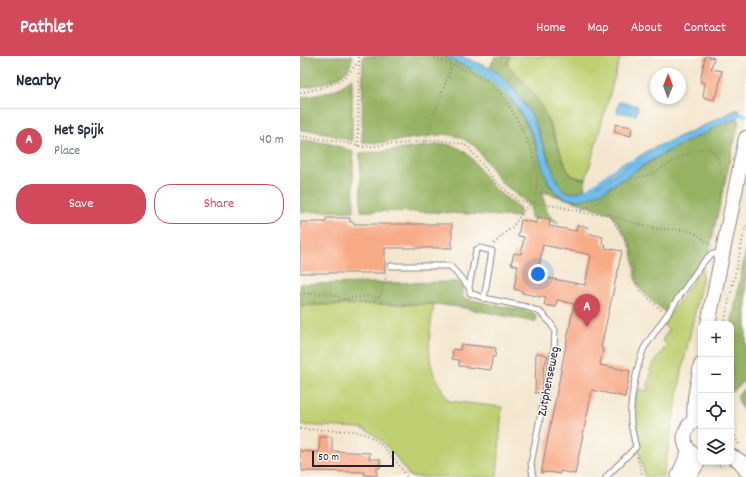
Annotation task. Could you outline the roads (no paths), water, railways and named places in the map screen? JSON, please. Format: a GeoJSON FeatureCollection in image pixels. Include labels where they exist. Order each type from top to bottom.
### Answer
{"type":"FeatureCollection","features":[{"type":"Feature","properties":{"kind":"street"},"geometry":{"type":"LineString","coordinates":[[708,321],[717,249],[746,138]]}},
{"type":"Feature","properties":{"kind":"street"},"geometry":{"type":"LineString","coordinates":[[698,383],[695,397],[698,419],[688,426],[684,434],[685,443],[689,451],[698,457]]}},
{"type":"Feature","properties":{"kind":"street"},"geometry":{"type":"LineString","coordinates":[[678,477],[689,451]]}},
{"type":"Feature","properties":{"kind":"street"},"geometry":{"type":"LineString","coordinates":[[734,458],[740,461],[746,470]]}},
{"type":"Feature","properties":{"kind":"street"},"geometry":{"type":"LineString","coordinates":[[688,477],[698,462]]}},
{"type":"Feature","properties":{"kind":"lane"},"geometry":{"type":"LineString","coordinates":[[469,287],[476,250],[480,248],[492,251],[484,298]]}},
{"type":"Feature","properties":{"kind":"lane"},"geometry":{"type":"LineString","coordinates":[[606,477],[636,448],[631,422],[632,399],[641,355],[647,343],[667,316],[701,264],[717,249]]}},
{"type":"Feature","properties":{"kind":"lane","name":"Zutphenseweg"},"geometry":{"type":"LineString","coordinates":[[391,266],[450,266],[469,287],[470,293],[484,298],[536,309],[549,321],[554,330],[554,349],[531,462],[533,477]]}},
{"type":"Feature","properties":{"kind":"water"},"geometry":{"type":"Polygon","coordinates":[[[444,56],[461,56],[490,68],[510,84],[531,114],[555,176],[561,188],[566,192],[575,193],[600,184],[647,151],[738,109],[740,111],[738,119],[728,121],[655,158],[596,195],[578,200],[567,199],[558,194],[552,187],[543,168],[531,132],[510,97],[499,85],[487,76],[444,56]]]}},
{"type":"Feature","properties":{"kind":"water"},"geometry":{"type":"Polygon","coordinates":[[[619,102],[638,106],[636,115],[617,112],[619,102]]]}},
{"type":"Feature","properties":{"kind":"waterway"},"geometry":{"type":"LineString","coordinates":[[474,69],[490,79],[509,95]]}},
{"type":"Feature","properties":{"kind":"waterway"},"geometry":{"type":"LineString","coordinates":[[735,115],[746,115]]}},
{"type":"Feature","properties":{"kind":"waterway"},"geometry":{"type":"LineString","coordinates":[[588,190],[624,163],[638,161]]}},
{"type":"Feature","properties":{"kind":"place","name":"Het Spijk"},"geometry":{"type":"Point","coordinates":[587,327]}}]}
